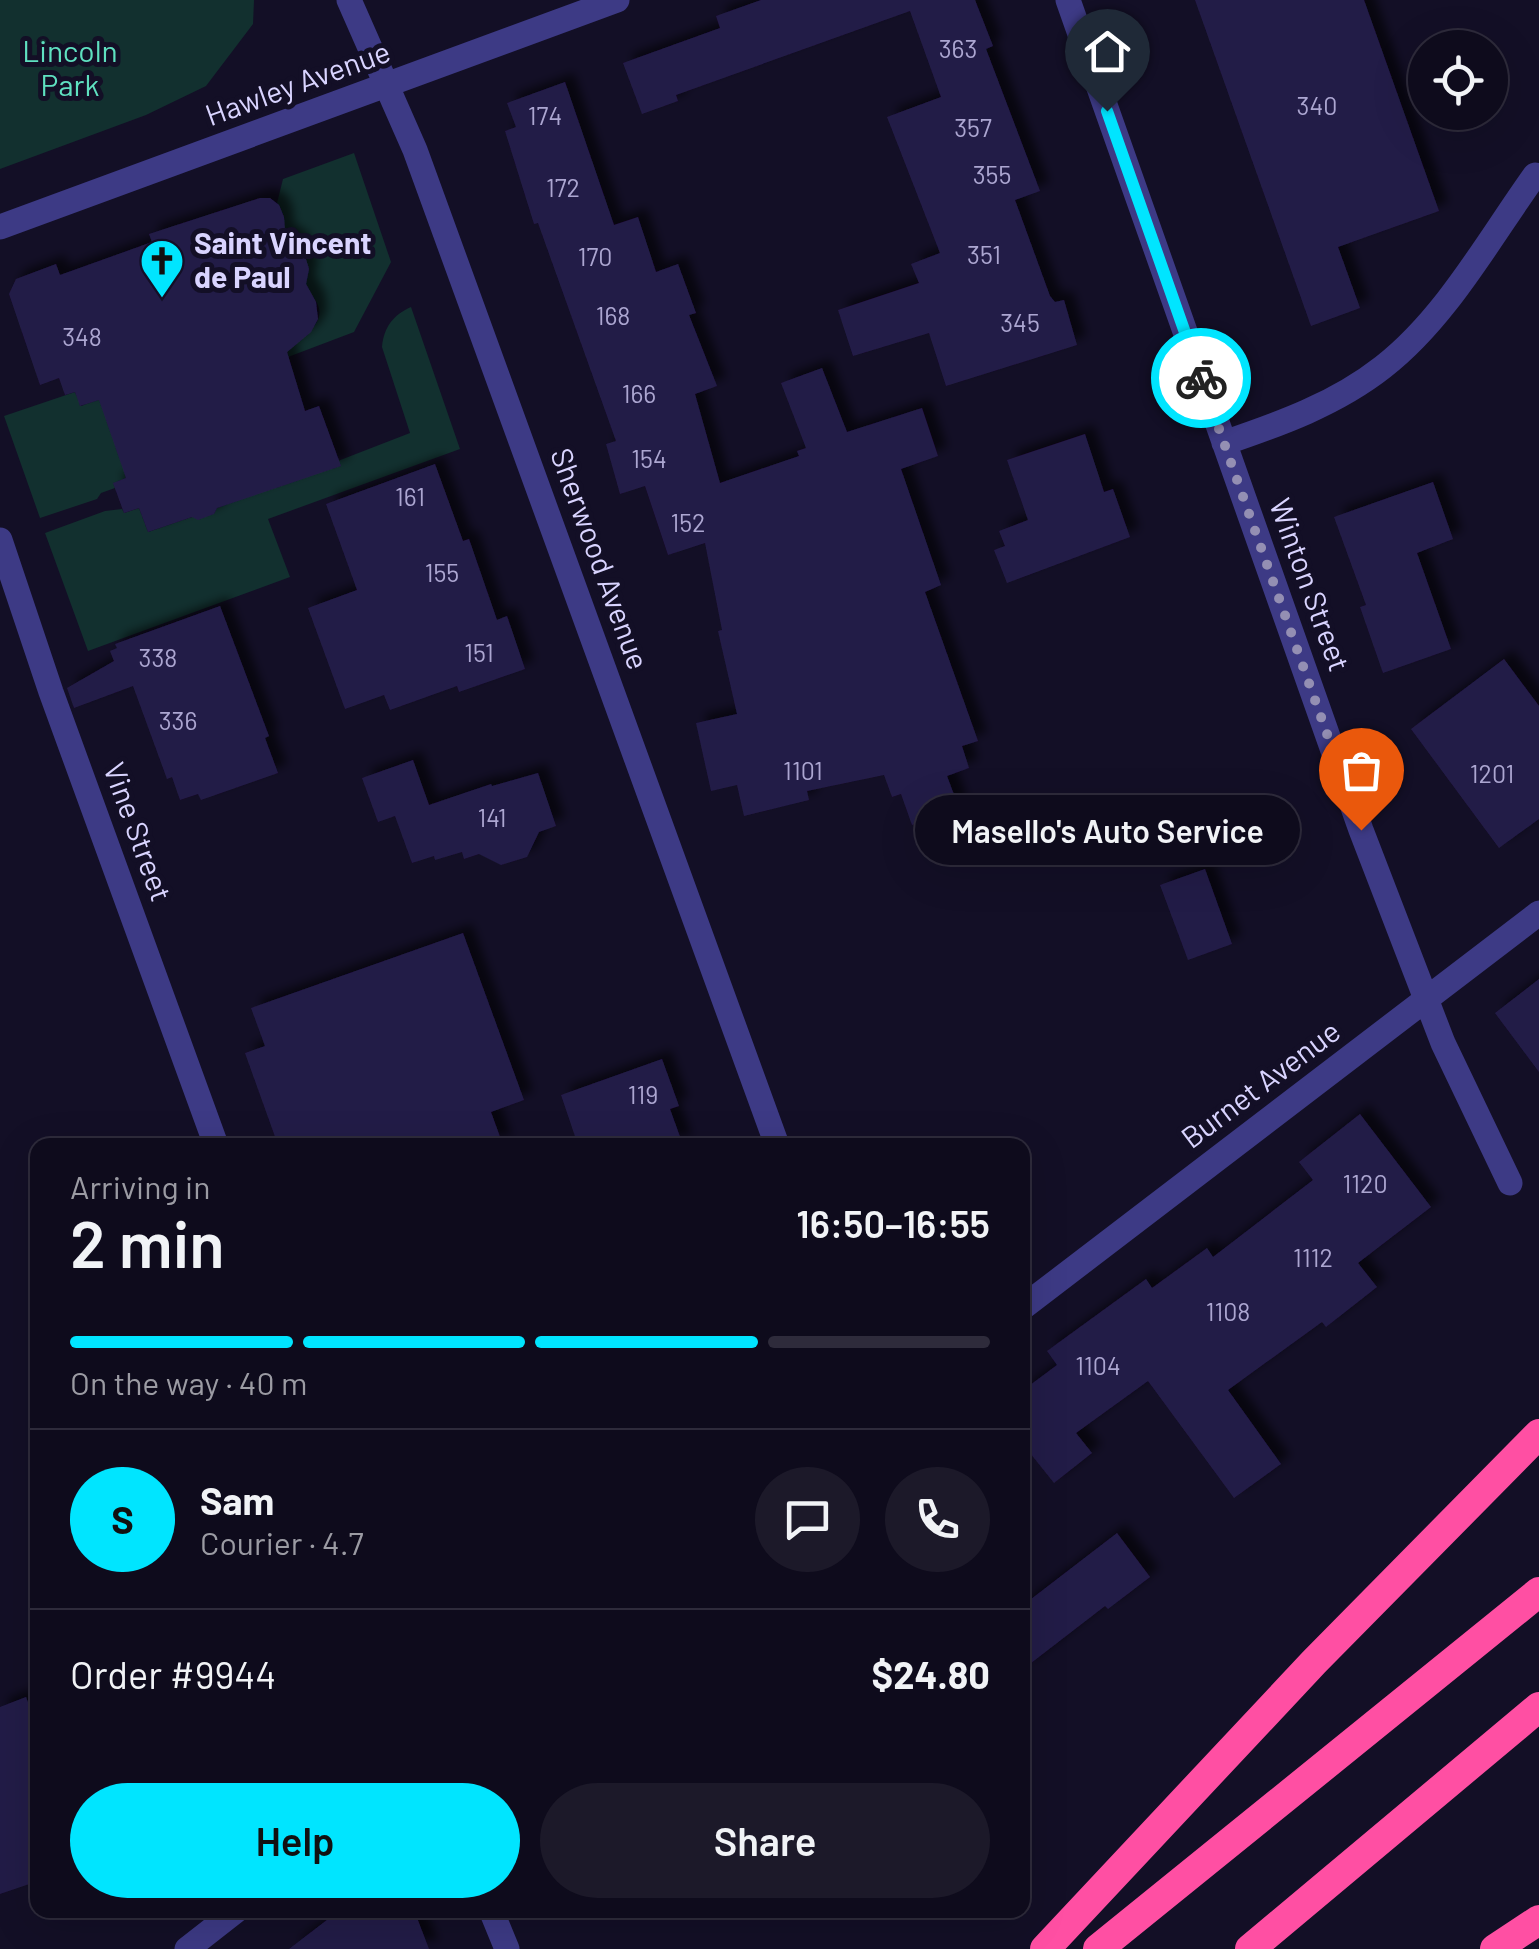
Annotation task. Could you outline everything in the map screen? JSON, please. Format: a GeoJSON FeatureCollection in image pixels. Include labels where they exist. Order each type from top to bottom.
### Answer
{"type":"FeatureCollection","features":[{"type":"Feature","properties":{"kind":"highway"},"geometry":{"type":"LineString","coordinates":[[1045,1949],[1314,1662],[1539,1434]]}},
{"type":"Feature","properties":{"kind":"highway"},"geometry":{"type":"LineString","coordinates":[[1098,1949],[1539,1592]]}},
{"type":"Feature","properties":{"kind":"highway"},"geometry":{"type":"LineString","coordinates":[[1250,1949],[1539,1707]]}},
{"type":"Feature","properties":{"kind":"highway"},"geometry":{"type":"LineString","coordinates":[[1495,1949],[1539,1920]]}},
{"type":"Feature","properties":{"kind":"street","name":"Sherwood Avenue"},"geometry":{"type":"LineString","coordinates":[[348,0],[415,150],[774,1138]]}},
{"type":"Feature","properties":{"kind":"street","name":"Hawley Avenue"},"geometry":{"type":"LineString","coordinates":[[0,227],[617,0]]}},
{"type":"Feature","properties":{"kind":"street","name":"Winton Street"},"geometry":{"type":"LineString","coordinates":[[1068,0],[1361,830],[1443,1042],[1510,1183]]}},
{"type":"Feature","properties":{"kind":"street"},"geometry":{"type":"LineString","coordinates":[[1224,443],[1306,414],[1383,368],[1447,298],[1536,174]]}},
{"type":"Feature","properties":{"kind":"street","name":"Vine Street"},"geometry":{"type":"LineString","coordinates":[[0,540],[213,1138]]}},
{"type":"Feature","properties":{"kind":"street","name":"Burnet Avenue"},"geometry":{"type":"LineString","coordinates":[[1030,1302],[1539,913]]}},
{"type":"Feature","properties":{"kind":"street"},"geometry":{"type":"LineString","coordinates":[[187,1949],[227,1918]]}},
{"type":"Feature","properties":{"kind":"street"},"geometry":{"type":"LineString","coordinates":[[494,1918],[507,1949]]}},
{"type":"Feature","properties":{"kind":"green space","name":"Lincoln Park"},"geometry":{"type":"Polygon","coordinates":[[[0,0],[254,0],[253,24],[206,86],[146,115],[0,169],[0,0]]]}},
{"type":"Feature","properties":{"kind":"green space"},"geometry":{"type":"Polygon","coordinates":[[[354,153],[391,262],[354,332],[288,357],[284,344],[311,330],[319,307],[304,290],[304,256],[297,243],[283,231],[284,217],[277,203],[283,179],[354,153]]]}},
{"type":"Feature","properties":{"kind":"green space"},"geometry":{"type":"Polygon","coordinates":[[[411,307],[460,449],[268,519],[290,577],[88,651],[45,533],[105,511],[122,509],[124,513],[139,508],[148,532],[214,514],[217,508],[410,433],[382,347],[390,322],[411,307]]]}},
{"type":"Feature","properties":{"kind":"green space"},"geometry":{"type":"Polygon","coordinates":[[[199,364],[126,478],[97,499],[40,518],[4,416],[75,392],[81,406],[199,364]]]}},
{"type":"Feature","properties":{"kind":"building"},"geometry":{"type":"Polygon","coordinates":[[[761,0],[975,0],[993,46],[986,49],[1040,191],[1015,200],[1050,296],[1055,302],[1064,300],[1077,345],[946,386],[929,333],[853,356],[838,310],[919,283],[911,264],[940,253],[887,117],[941,97],[910,11],[676,95],[678,101],[642,114],[623,63],[720,28],[716,16],[761,0]]]}},
{"type":"Feature","properties":{"kind":"building"},"geometry":{"type":"Polygon","coordinates":[[[1195,0],[1364,0],[1439,211],[1338,247],[1360,308],[1311,326],[1195,0]]]}},
{"type":"Feature","properties":{"kind":"building"},"geometry":{"type":"Polygon","coordinates":[[[565,82],[614,225],[638,217],[656,272],[678,264],[696,313],[689,315],[717,386],[695,394],[720,483],[799,456],[797,451],[806,448],[781,383],[822,368],[847,432],[922,408],[938,456],[901,469],[941,585],[925,592],[978,741],[962,746],[969,768],[947,776],[959,808],[912,825],[901,794],[892,797],[884,775],[807,791],[809,800],[744,816],[737,785],[711,791],[696,723],[737,714],[718,631],[722,630],[705,543],[668,555],[645,486],[620,494],[606,444],[616,441],[538,223],[534,224],[505,131],[516,127],[507,103],[565,82]]]}},
{"type":"Feature","properties":{"kind":"building"},"geometry":{"type":"Polygon","coordinates":[[[270,198],[279,205],[285,232],[301,243],[309,269],[306,284],[316,302],[318,319],[311,332],[287,352],[305,411],[319,406],[341,466],[217,508],[214,514],[198,520],[192,517],[148,532],[139,508],[124,513],[113,483],[126,478],[99,400],[80,406],[75,392],[65,395],[59,378],[40,385],[9,294],[16,279],[56,264],[60,275],[152,242],[149,234],[270,198]]]}},
{"type":"Feature","properties":{"kind":"building"},"geometry":{"type":"Polygon","coordinates":[[[1085,434],[1104,492],[1113,489],[1130,537],[1007,583],[994,550],[1005,546],[999,531],[1028,520],[1007,460],[1085,434]]]}},
{"type":"Feature","properties":{"kind":"building"},"geometry":{"type":"Polygon","coordinates":[[[435,464],[463,541],[469,539],[497,620],[507,616],[525,669],[459,692],[457,686],[390,710],[384,695],[345,709],[308,608],[357,590],[326,504],[435,464]]]}},
{"type":"Feature","properties":{"kind":"building"},"geometry":{"type":"Polygon","coordinates":[[[1433,482],[1453,539],[1417,553],[1451,649],[1383,673],[1360,607],[1366,605],[1334,517],[1433,482]]]}},
{"type":"Feature","properties":{"kind":"building"},"geometry":{"type":"Polygon","coordinates":[[[220,606],[269,736],[265,738],[278,773],[201,800],[198,794],[180,800],[172,777],[167,779],[133,686],[74,708],[67,688],[114,661],[110,651],[117,648],[115,644],[220,606]]]}},
{"type":"Feature","properties":{"kind":"building"},"geometry":{"type":"Polygon","coordinates":[[[1504,659],[1539,706],[1539,819],[1499,848],[1411,729],[1504,659]]]}},
{"type":"Feature","properties":{"kind":"building"},"geometry":{"type":"Polygon","coordinates":[[[413,760],[429,805],[538,773],[556,826],[539,832],[527,857],[501,865],[479,854],[464,859],[462,852],[412,863],[395,816],[378,822],[362,778],[413,760]]]}},
{"type":"Feature","properties":{"kind":"building"},"geometry":{"type":"Polygon","coordinates":[[[1205,869],[1232,944],[1188,960],[1160,885],[1205,869]]]}},
{"type":"Feature","properties":{"kind":"building"},"geometry":{"type":"Polygon","coordinates":[[[463,933],[524,1100],[491,1112],[500,1138],[275,1138],[245,1053],[265,1046],[251,1008],[463,933]]]}},
{"type":"Feature","properties":{"kind":"building"},"geometry":{"type":"Polygon","coordinates":[[[1539,979],[1539,1072],[1495,1013],[1539,979]]]}},
{"type":"Feature","properties":{"kind":"building"},"geometry":{"type":"Polygon","coordinates":[[[662,1059],[679,1106],[670,1109],[680,1138],[576,1138],[561,1095],[662,1059]]]}},
{"type":"Feature","properties":{"kind":"building"},"geometry":{"type":"Polygon","coordinates":[[[1360,1114],[1431,1207],[1358,1263],[1377,1287],[1326,1327],[1322,1322],[1228,1390],[1281,1464],[1234,1498],[1148,1381],[1076,1433],[1092,1453],[1054,1483],[1030,1453],[1030,1385],[1057,1365],[1047,1351],[1146,1279],[1152,1288],[1207,1248],[1213,1257],[1313,1180],[1299,1162],[1360,1114]]]}},
{"type":"Feature","properties":{"kind":"building"},"geometry":{"type":"Polygon","coordinates":[[[1117,1533],[1150,1577],[1030,1664],[1030,1600],[1117,1533]]]}},
{"type":"Feature","properties":{"kind":"building"},"geometry":{"type":"Polygon","coordinates":[[[26,1697],[30,1708],[30,1884],[0,1894],[0,1707],[26,1697]]]}},
{"type":"Feature","properties":{"kind":"building"},"geometry":{"type":"Polygon","coordinates":[[[330,1918],[417,1918],[429,1949],[289,1949],[330,1918]]]}},
{"type":"Feature","properties":{"kind":"way so far"},"geometry":{"type":"LineString","coordinates":[[1201,378],[1361,830]]}},
{"type":"Feature","properties":{"kind":"place","name":"Saint Vincent de Paul"},"geometry":{"type":"Point","coordinates":[162,299]}},
{"type":"Feature","properties":{"kind":"place","name":"Masello's Auto Service"},"geometry":{"type":"Point","coordinates":[1361,830]}},
{"type":"Feature","properties":{"kind":"route"},"geometry":{"type":"LineString","coordinates":[[1107,111],[1201,378]]}}]}
